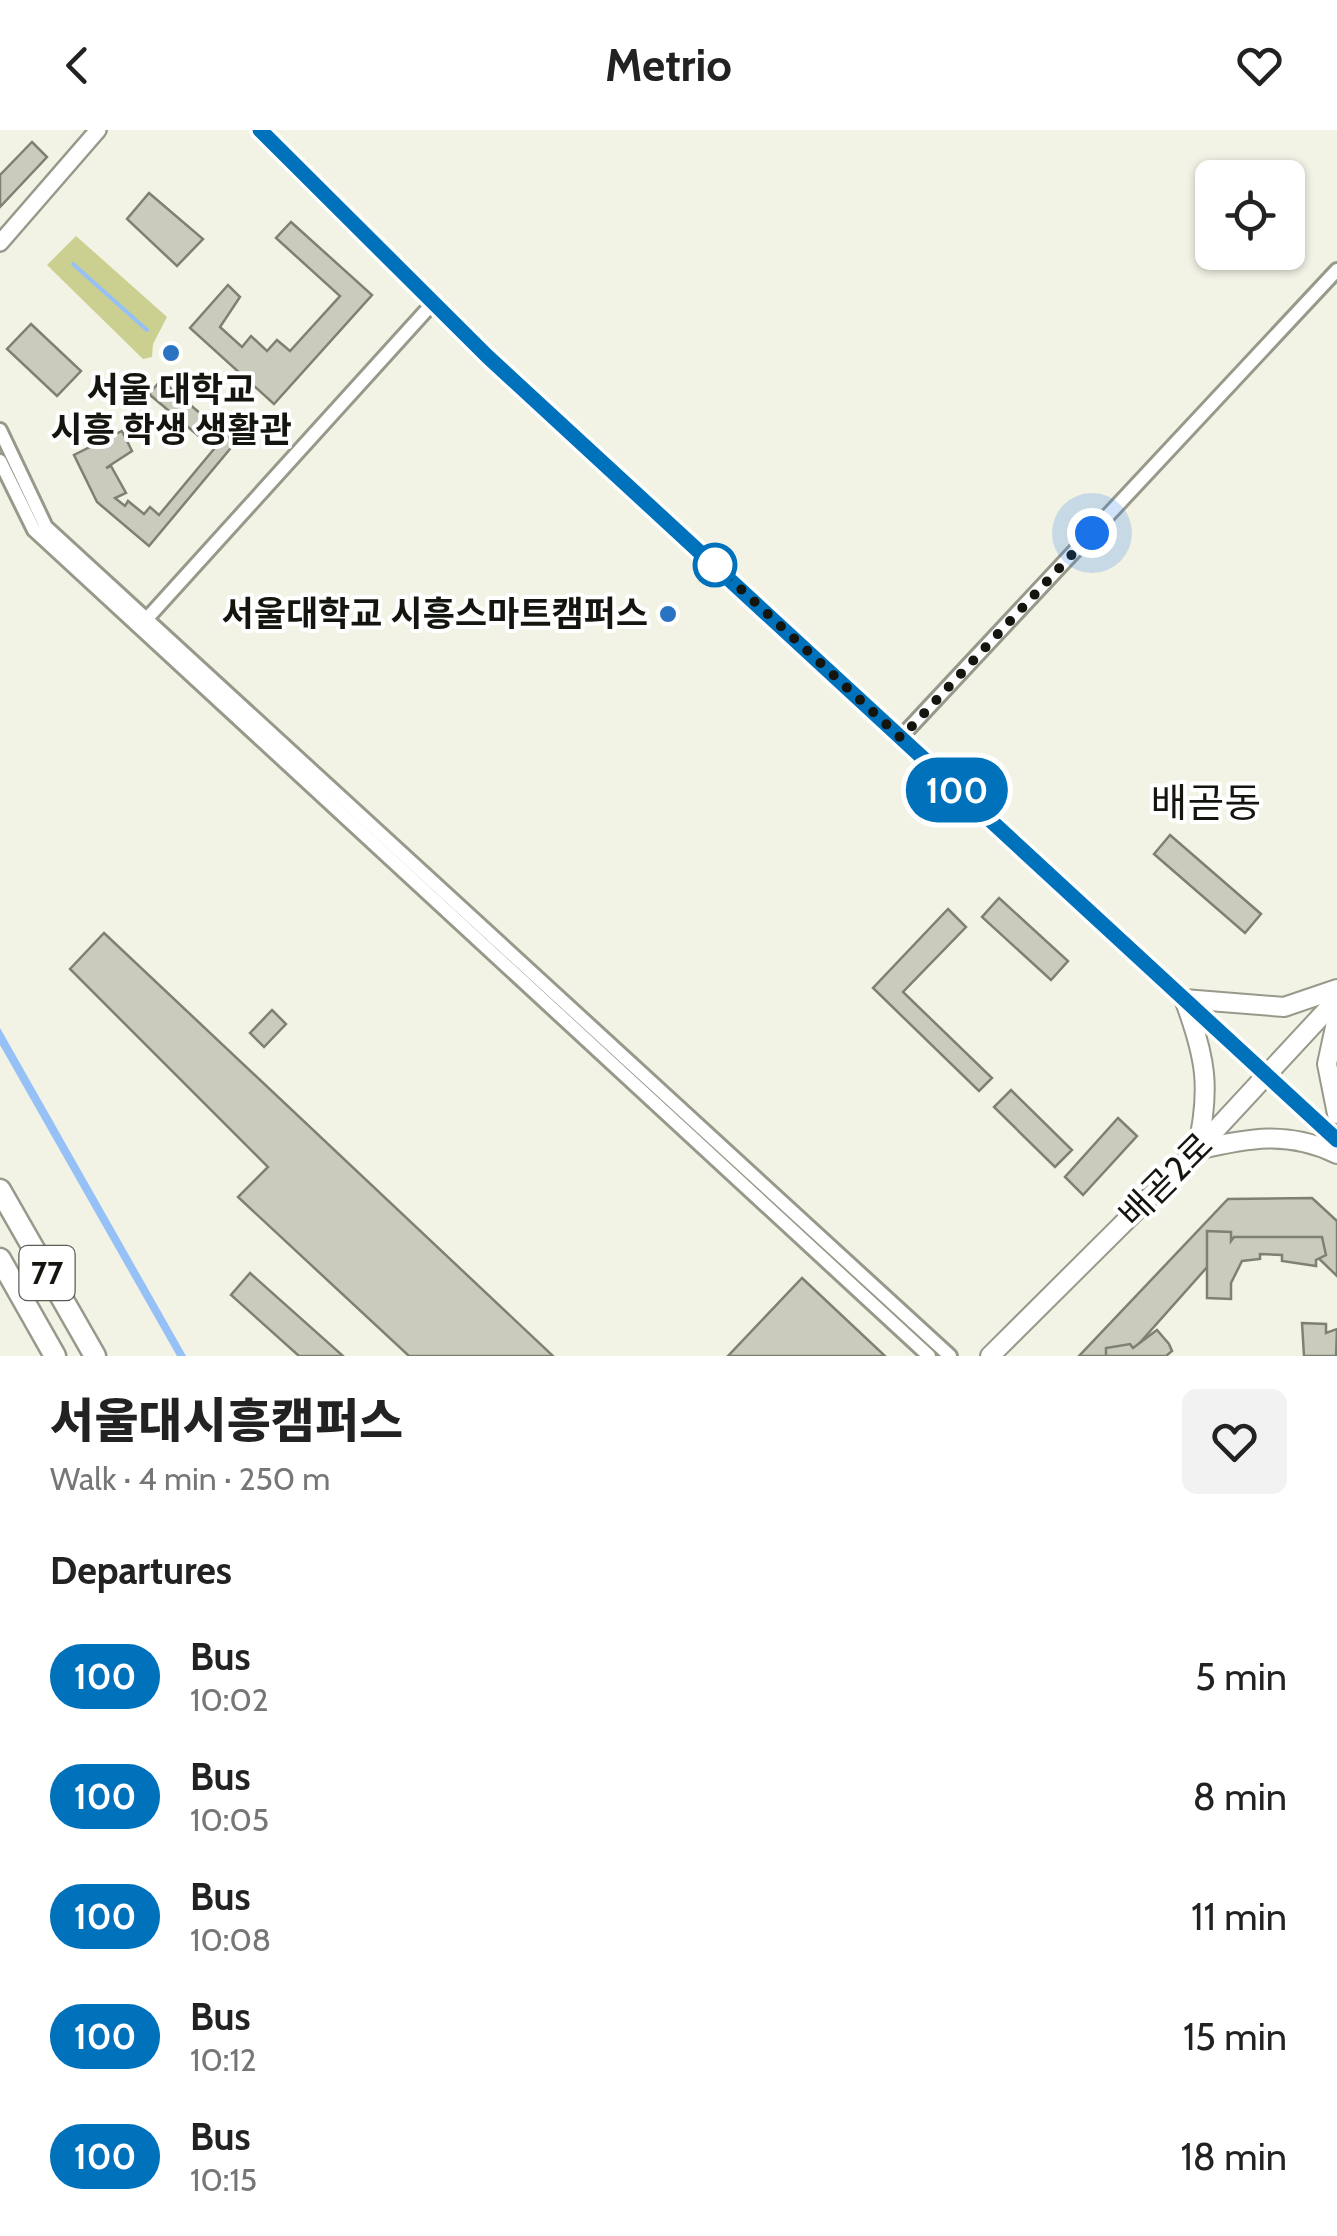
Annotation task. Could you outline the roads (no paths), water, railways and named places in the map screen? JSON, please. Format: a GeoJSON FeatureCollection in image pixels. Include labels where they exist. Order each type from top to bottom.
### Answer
{"type":"FeatureCollection","features":[{"type":"Feature","properties":{"kind":"main road"},"geometry":{"type":"LineString","coordinates":[[1337,989],[1284,1007],[1184,999],[1205,1055],[1207,1105],[1197,1150],[1271,1136],[1316,1144],[1337,1154]]}},
{"type":"Feature","properties":{"kind":"main road","name":"배곧2로"},"geometry":{"type":"LineString","coordinates":[[990,1356],[1197,1150],[1337,1000]]}},
{"type":"Feature","properties":{"kind":"main road"},"geometry":{"type":"LineString","coordinates":[[1337,1018],[1327,1064],[1337,1114]]}},
{"type":"Feature","properties":{"kind":"main road","name":"77"},"geometry":{"type":"LineString","coordinates":[[0,1190],[95,1356]]}},
{"type":"Feature","properties":{"kind":"main road","name":"77"},"geometry":{"type":"LineString","coordinates":[[0,1259],[55,1356]]}},
{"type":"Feature","properties":{"kind":"street"},"geometry":{"type":"LineString","coordinates":[[0,243],[98,130]]}},
{"type":"Feature","properties":{"kind":"street"},"geometry":{"type":"LineString","coordinates":[[260,130],[433,302],[1337,1140]]}},
{"type":"Feature","properties":{"kind":"street"},"geometry":{"type":"LineString","coordinates":[[901,738],[1337,270]]}},
{"type":"Feature","properties":{"kind":"street"},"geometry":{"type":"LineString","coordinates":[[143,623],[433,302]]}},
{"type":"Feature","properties":{"kind":"street"},"geometry":{"type":"LineString","coordinates":[[0,430],[46,526],[143,623],[930,1356]]}},
{"type":"Feature","properties":{"kind":"street"},"geometry":{"type":"LineString","coordinates":[[0,460],[34,530],[143,623],[950,1356]]}},
{"type":"Feature","properties":{"kind":"water"},"geometry":{"type":"Polygon","coordinates":[[[0,1028],[186,1356],[177,1356],[0,1045],[0,1028]]]}},
{"type":"Feature","properties":{"kind":"waterway"},"geometry":{"type":"LineString","coordinates":[[73,264],[147,330]]}},
{"type":"Feature","properties":{"kind":"place","name":"서울 대학교 시흥 학생 생활관"},"geometry":{"type":"Point","coordinates":[171,353]}},
{"type":"Feature","properties":{"kind":"place","name":"서울대학교 시흥스마트캠퍼스"},"geometry":{"type":"Point","coordinates":[668,614]}},
{"type":"Feature","properties":{"kind":"district","name":"배곧동"},"geometry":{"type":"Point","coordinates":[1206,803]}}]}
